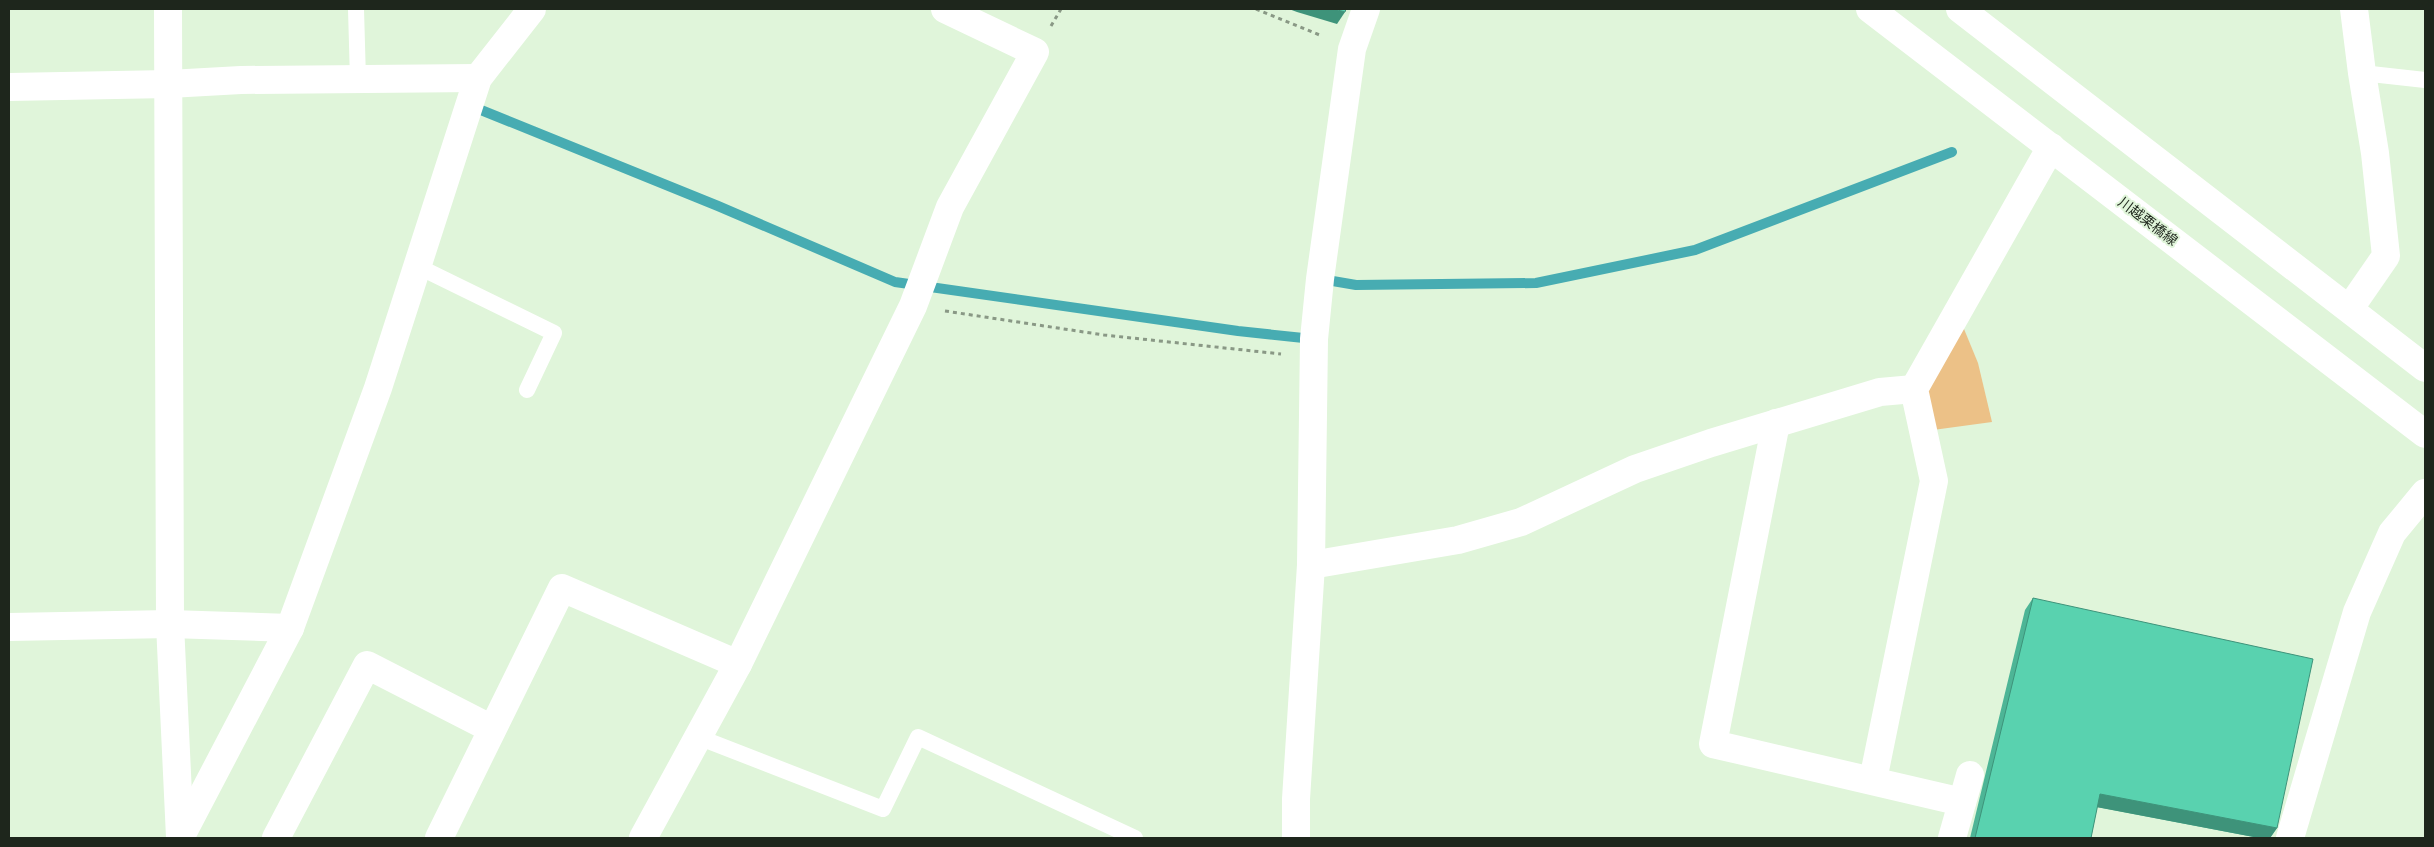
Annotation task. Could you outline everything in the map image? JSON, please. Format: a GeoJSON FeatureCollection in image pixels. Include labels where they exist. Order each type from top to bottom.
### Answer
{"type":"FeatureCollection","features":[{"type":"Feature","properties":{"kind":"street"},"geometry":{"type":"LineString","coordinates":[[168,9],[170,624],[180,838]]}},
{"type":"Feature","properties":{"kind":"street"},"geometry":{"type":"LineString","coordinates":[[180,838],[290,628],[378,388],[478,78],[532,9]]}},
{"type":"Feature","properties":{"kind":"street"},"geometry":{"type":"LineString","coordinates":[[643,838],[738,664],[913,306],[950,207],[1035,52],[945,9]]}},
{"type":"Feature","properties":{"kind":"street"},"geometry":{"type":"LineString","coordinates":[[1296,838],[1296,799],[1311,565],[1314,357],[1320,279],[1352,49],[1366,9]]}},
{"type":"Feature","properties":{"kind":"street","name":"川越栗橋線"},"geometry":{"type":"LineString","coordinates":[[1870,9],[2425,434]]}},
{"type":"Feature","properties":{"kind":"street"},"geometry":{"type":"LineString","coordinates":[[1960,9],[2350,308],[2425,368]]}},
{"type":"Feature","properties":{"kind":"street"},"geometry":{"type":"LineString","coordinates":[[2350,308],[2386,256],[2375,154],[2354,9]]}},
{"type":"Feature","properties":{"kind":"street"},"geometry":{"type":"LineString","coordinates":[[9,87],[169,84],[241,80],[478,78]]}},
{"type":"Feature","properties":{"kind":"street"},"geometry":{"type":"LineString","coordinates":[[1873,780],[1934,481],[1914,388],[2051,147]]}},
{"type":"Feature","properties":{"kind":"street"},"geometry":{"type":"LineString","coordinates":[[1311,565],[1458,540],[1521,522],[1635,469],[1711,443],[1880,392],[1914,388]]}},
{"type":"Feature","properties":{"kind":"street"},"geometry":{"type":"LineString","coordinates":[[1776,424],[1713,744],[1962,802]]}},
{"type":"Feature","properties":{"kind":"street"},"geometry":{"type":"LineString","coordinates":[[2290,838],[2357,612],[2392,533],[2425,492]]}},
{"type":"Feature","properties":{"kind":"street"},"geometry":{"type":"LineString","coordinates":[[439,838],[562,588],[738,664]]}},
{"type":"Feature","properties":{"kind":"street"},"geometry":{"type":"LineString","coordinates":[[9,627],[170,624],[290,628]]}},
{"type":"Feature","properties":{"kind":"street"},"geometry":{"type":"LineString","coordinates":[[276,838],[367,665],[492,729]]}},
{"type":"Feature","properties":{"kind":"street"},"geometry":{"type":"LineString","coordinates":[[1952,838],[1970,775]]}},
{"type":"Feature","properties":{"kind":"lane"},"geometry":{"type":"LineString","coordinates":[[356,9],[358,80]]}},
{"type":"Feature","properties":{"kind":"lane"},"geometry":{"type":"LineString","coordinates":[[2362,73],[2425,80]]}},
{"type":"Feature","properties":{"kind":"lane"},"geometry":{"type":"LineString","coordinates":[[417,266],[554,333],[527,390]]}},
{"type":"Feature","properties":{"kind":"lane"},"geometry":{"type":"LineString","coordinates":[[698,737],[883,809],[918,737],[1135,838]]}},
{"type":"Feature","properties":{"kind":"path"},"geometry":{"type":"LineString","coordinates":[[1256,9],[1352,49]]}},
{"type":"Feature","properties":{"kind":"path"},"geometry":{"type":"LineString","coordinates":[[913,306],[1104,335],[1314,357]]}},
{"type":"Feature","properties":{"kind":"shaded area"},"geometry":{"type":"Polygon","coordinates":[[[1957,312],[1978,363],[1992,422],[1933,430],[1914,389],[1957,312]]]}},
{"type":"Feature","properties":{"kind":"building"},"geometry":{"type":"Polygon","coordinates":[[[1334,9],[1346,9],[1345,12],[1334,9]]]}},
{"type":"Feature","properties":{"kind":"building"},"geometry":{"type":"Polygon","coordinates":[[[2033,598],[2313,659],[2277,828],[2100,794],[2091,838],[1975,838],[2033,598]]]}},
{"type":"Feature","properties":{"kind":"waterway"},"geometry":{"type":"LineString","coordinates":[[476,108],[718,206],[895,282],[1238,331],[1313,339]]}},
{"type":"Feature","properties":{"kind":"waterway"},"geometry":{"type":"LineString","coordinates":[[1321,279],[1356,285],[1536,283],[1695,250],[1952,152]]}}]}
